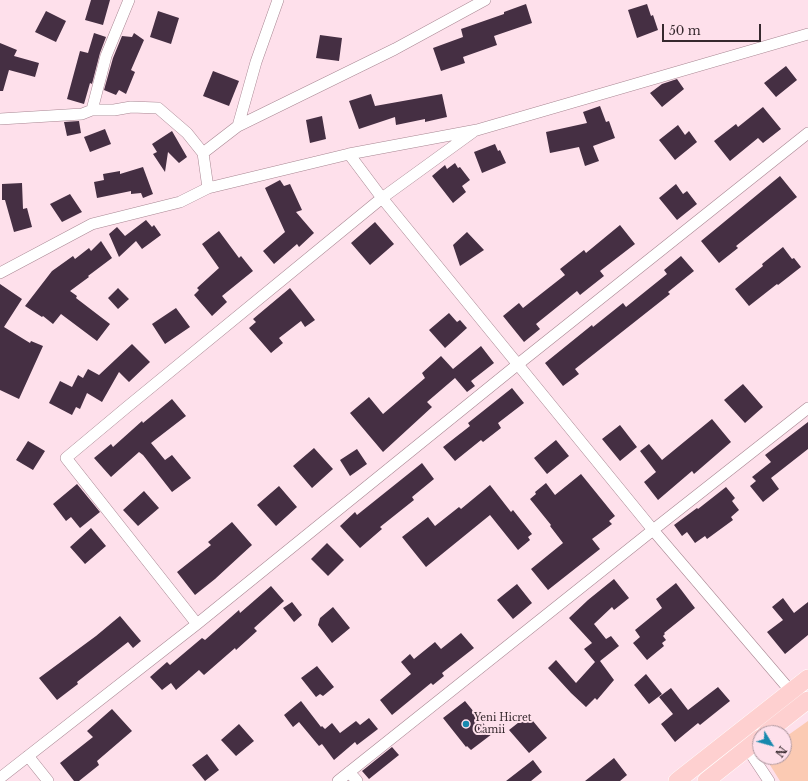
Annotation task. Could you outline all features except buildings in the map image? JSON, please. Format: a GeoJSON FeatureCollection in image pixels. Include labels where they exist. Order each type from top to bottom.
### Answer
{"type":"FeatureCollection","features":[{"type":"Feature","properties":{"kind":"main road"},"geometry":{"type":"LineString","coordinates":[[678,781],[808,678]]}},
{"type":"Feature","properties":{"kind":"main road"},"geometry":{"type":"LineString","coordinates":[[776,725],[805,703]]}},
{"type":"Feature","properties":{"kind":"main road"},"geometry":{"type":"LineString","coordinates":[[706,781],[752,745]]}},
{"type":"Feature","properties":{"kind":"street"},"geometry":{"type":"LineString","coordinates":[[92,110],[106,56],[129,0]]}},
{"type":"Feature","properties":{"kind":"street"},"geometry":{"type":"LineString","coordinates":[[238,126],[256,62],[278,0]]}},
{"type":"Feature","properties":{"kind":"street"},"geometry":{"type":"LineString","coordinates":[[203,153],[238,126],[395,49],[485,0]]}},
{"type":"Feature","properties":{"kind":"street"},"geometry":{"type":"LineString","coordinates":[[0,273],[92,224],[180,202],[208,188],[349,154],[477,130],[808,34]]}},
{"type":"Feature","properties":{"kind":"street"},"geometry":{"type":"LineString","coordinates":[[0,119],[82,114],[92,110],[114,110],[131,107],[158,108],[187,133],[203,153],[208,188]]}},
{"type":"Feature","properties":{"kind":"street"},"geometry":{"type":"LineString","coordinates":[[197,624],[66,458],[382,198],[477,130]]}},
{"type":"Feature","properties":{"kind":"street"},"geometry":{"type":"LineString","coordinates":[[0,778],[197,624],[808,132]]}},
{"type":"Feature","properties":{"kind":"street"},"geometry":{"type":"LineString","coordinates":[[349,154],[382,198],[652,530],[791,692],[805,703]]}},
{"type":"Feature","properties":{"kind":"street"},"geometry":{"type":"LineString","coordinates":[[338,781],[652,530],[808,408]]}},
{"type":"Feature","properties":{"kind":"street"},"geometry":{"type":"LineString","coordinates":[[28,756],[48,781]]}},
{"type":"Feature","properties":{"kind":"street"},"geometry":{"type":"LineString","coordinates":[[763,765],[769,781]]}},
{"type":"Feature","properties":{"kind":"street"},"geometry":{"type":"LineString","coordinates":[[349,772],[357,781]]}},
{"type":"Feature","properties":{"kind":"shaded area"},"geometry":{"type":"Polygon","coordinates":[[[808,721],[808,781],[780,781],[770,765],[792,765],[792,732],[808,721]]]}},
{"type":"Feature","properties":{"kind":"place","name":"Yeni Hicret Camii"},"geometry":{"type":"Point","coordinates":[466,724]}}]}
